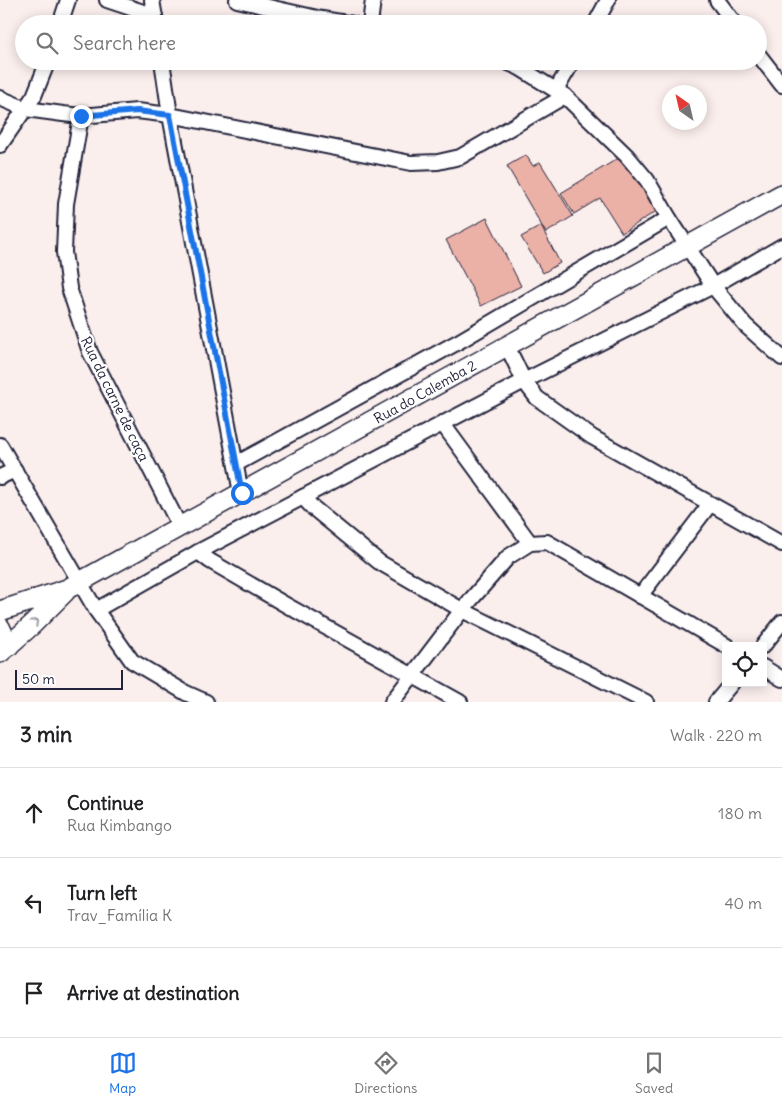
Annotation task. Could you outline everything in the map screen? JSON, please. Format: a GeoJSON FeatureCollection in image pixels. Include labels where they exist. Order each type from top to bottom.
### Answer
{"type":"FeatureCollection","features":[{"type":"Feature","properties":{"kind":"main road","name":"Rua do Calemba 2"},"geometry":{"type":"LineString","coordinates":[[0,611],[74,586],[782,194]]}},
{"type":"Feature","properties":{"kind":"main road","name":"Rua do Calemba 2"},"geometry":{"type":"LineString","coordinates":[[4,649],[74,586]]}},
{"type":"Feature","properties":{"kind":"main road"},"geometry":{"type":"LineString","coordinates":[[0,627],[4,649]]}},
{"type":"Feature","properties":{"kind":"street"},"geometry":{"type":"LineString","coordinates":[[63,15],[68,0]]}},
{"type":"Feature","properties":{"kind":"street"},"geometry":{"type":"LineString","coordinates":[[107,0],[144,15]]}},
{"type":"Feature","properties":{"kind":"street"},"geometry":{"type":"LineString","coordinates":[[152,0],[155,15]]}},
{"type":"Feature","properties":{"kind":"street"},"geometry":{"type":"LineString","coordinates":[[242,0],[305,15]]}},
{"type":"Feature","properties":{"kind":"street"},"geometry":{"type":"LineString","coordinates":[[371,15],[373,0]]}},
{"type":"Feature","properties":{"kind":"street"},"geometry":{"type":"LineString","coordinates":[[600,15],[608,0]]}},
{"type":"Feature","properties":{"kind":"street"},"geometry":{"type":"LineString","coordinates":[[717,0],[728,15]]}},
{"type":"Feature","properties":{"kind":"street"},"geometry":{"type":"LineString","coordinates":[[767,66],[782,85]]}},
{"type":"Feature","properties":{"kind":"street"},"geometry":{"type":"LineString","coordinates":[[0,145],[26,109],[44,70]]}},
{"type":"Feature","properties":{"kind":"street"},"geometry":{"type":"LineString","coordinates":[[163,70],[170,115],[242,493]]}},
{"type":"Feature","properties":{"kind":"street"},"geometry":{"type":"LineString","coordinates":[[523,70],[560,93],[627,156],[647,180],[713,286],[745,325],[782,358]]}},
{"type":"Feature","properties":{"kind":"street"},"geometry":{"type":"LineString","coordinates":[[0,98],[26,109],[81,116],[137,111],[170,115],[410,163],[438,162],[460,158],[560,93],[569,70]]}},
{"type":"Feature","properties":{"kind":"street","name":"Rua da carne de caça"},"geometry":{"type":"LineString","coordinates":[[81,116],[66,204],[64,252],[69,288],[90,352],[180,527]]}},
{"type":"Feature","properties":{"kind":"street"},"geometry":{"type":"LineString","coordinates":[[236,464],[458,342],[669,218]]}},
{"type":"Feature","properties":{"kind":"street"},"geometry":{"type":"LineString","coordinates":[[96,610],[302,496],[713,286],[782,246]]}},
{"type":"Feature","properties":{"kind":"street"},"geometry":{"type":"LineString","coordinates":[[507,346],[524,381],[538,398],[592,436],[782,544]]}},
{"type":"Feature","properties":{"kind":"street"},"geometry":{"type":"LineString","coordinates":[[442,424],[530,543]]}},
{"type":"Feature","properties":{"kind":"street"},"geometry":{"type":"LineString","coordinates":[[0,445],[15,470],[74,586],[96,610],[132,661],[206,702]]}},
{"type":"Feature","properties":{"kind":"street"},"geometry":{"type":"LineString","coordinates":[[0,477],[15,470]]}},
{"type":"Feature","properties":{"kind":"street"},"geometry":{"type":"LineString","coordinates":[[302,496],[379,562],[462,610],[646,702]]}},
{"type":"Feature","properties":{"kind":"street"},"geometry":{"type":"LineString","coordinates":[[640,596],[710,504]]}},
{"type":"Feature","properties":{"kind":"street"},"geometry":{"type":"LineString","coordinates":[[392,702],[462,610],[508,557],[530,543],[547,542],[722,644]]}},
{"type":"Feature","properties":{"kind":"street"},"geometry":{"type":"LineString","coordinates":[[198,552],[210,561],[286,605],[460,702]]}},
{"type":"Feature","properties":{"kind":"street"},"geometry":{"type":"LineString","coordinates":[[766,642],[782,622]]}},
{"type":"Feature","properties":{"kind":"street"},"geometry":{"type":"LineString","coordinates":[[767,670],[782,679]]}},
{"type":"Feature","properties":{"kind":"street"},"geometry":{"type":"LineString","coordinates":[[716,702],[729,687]]}},
{"type":"Feature","properties":{"kind":"building"},"geometry":{"type":"Polygon","coordinates":[[[526,155],[533,166],[540,162],[573,216],[546,233],[507,166],[526,155]]]}},
{"type":"Feature","properties":{"kind":"building"},"geometry":{"type":"Polygon","coordinates":[[[622,156],[658,210],[622,233],[600,198],[574,214],[561,193],[622,156]]]}},
{"type":"Feature","properties":{"kind":"building"},"geometry":{"type":"Polygon","coordinates":[[[487,218],[521,286],[481,306],[446,240],[487,218]]]}},
{"type":"Feature","properties":{"kind":"building"},"geometry":{"type":"Polygon","coordinates":[[[541,226],[560,263],[543,273],[521,237],[541,226]]]}},
{"type":"Feature","properties":{"kind":"route"},"geometry":{"type":"LineString","coordinates":[[81,116],[137,111],[170,115],[242,493]]}}]}
